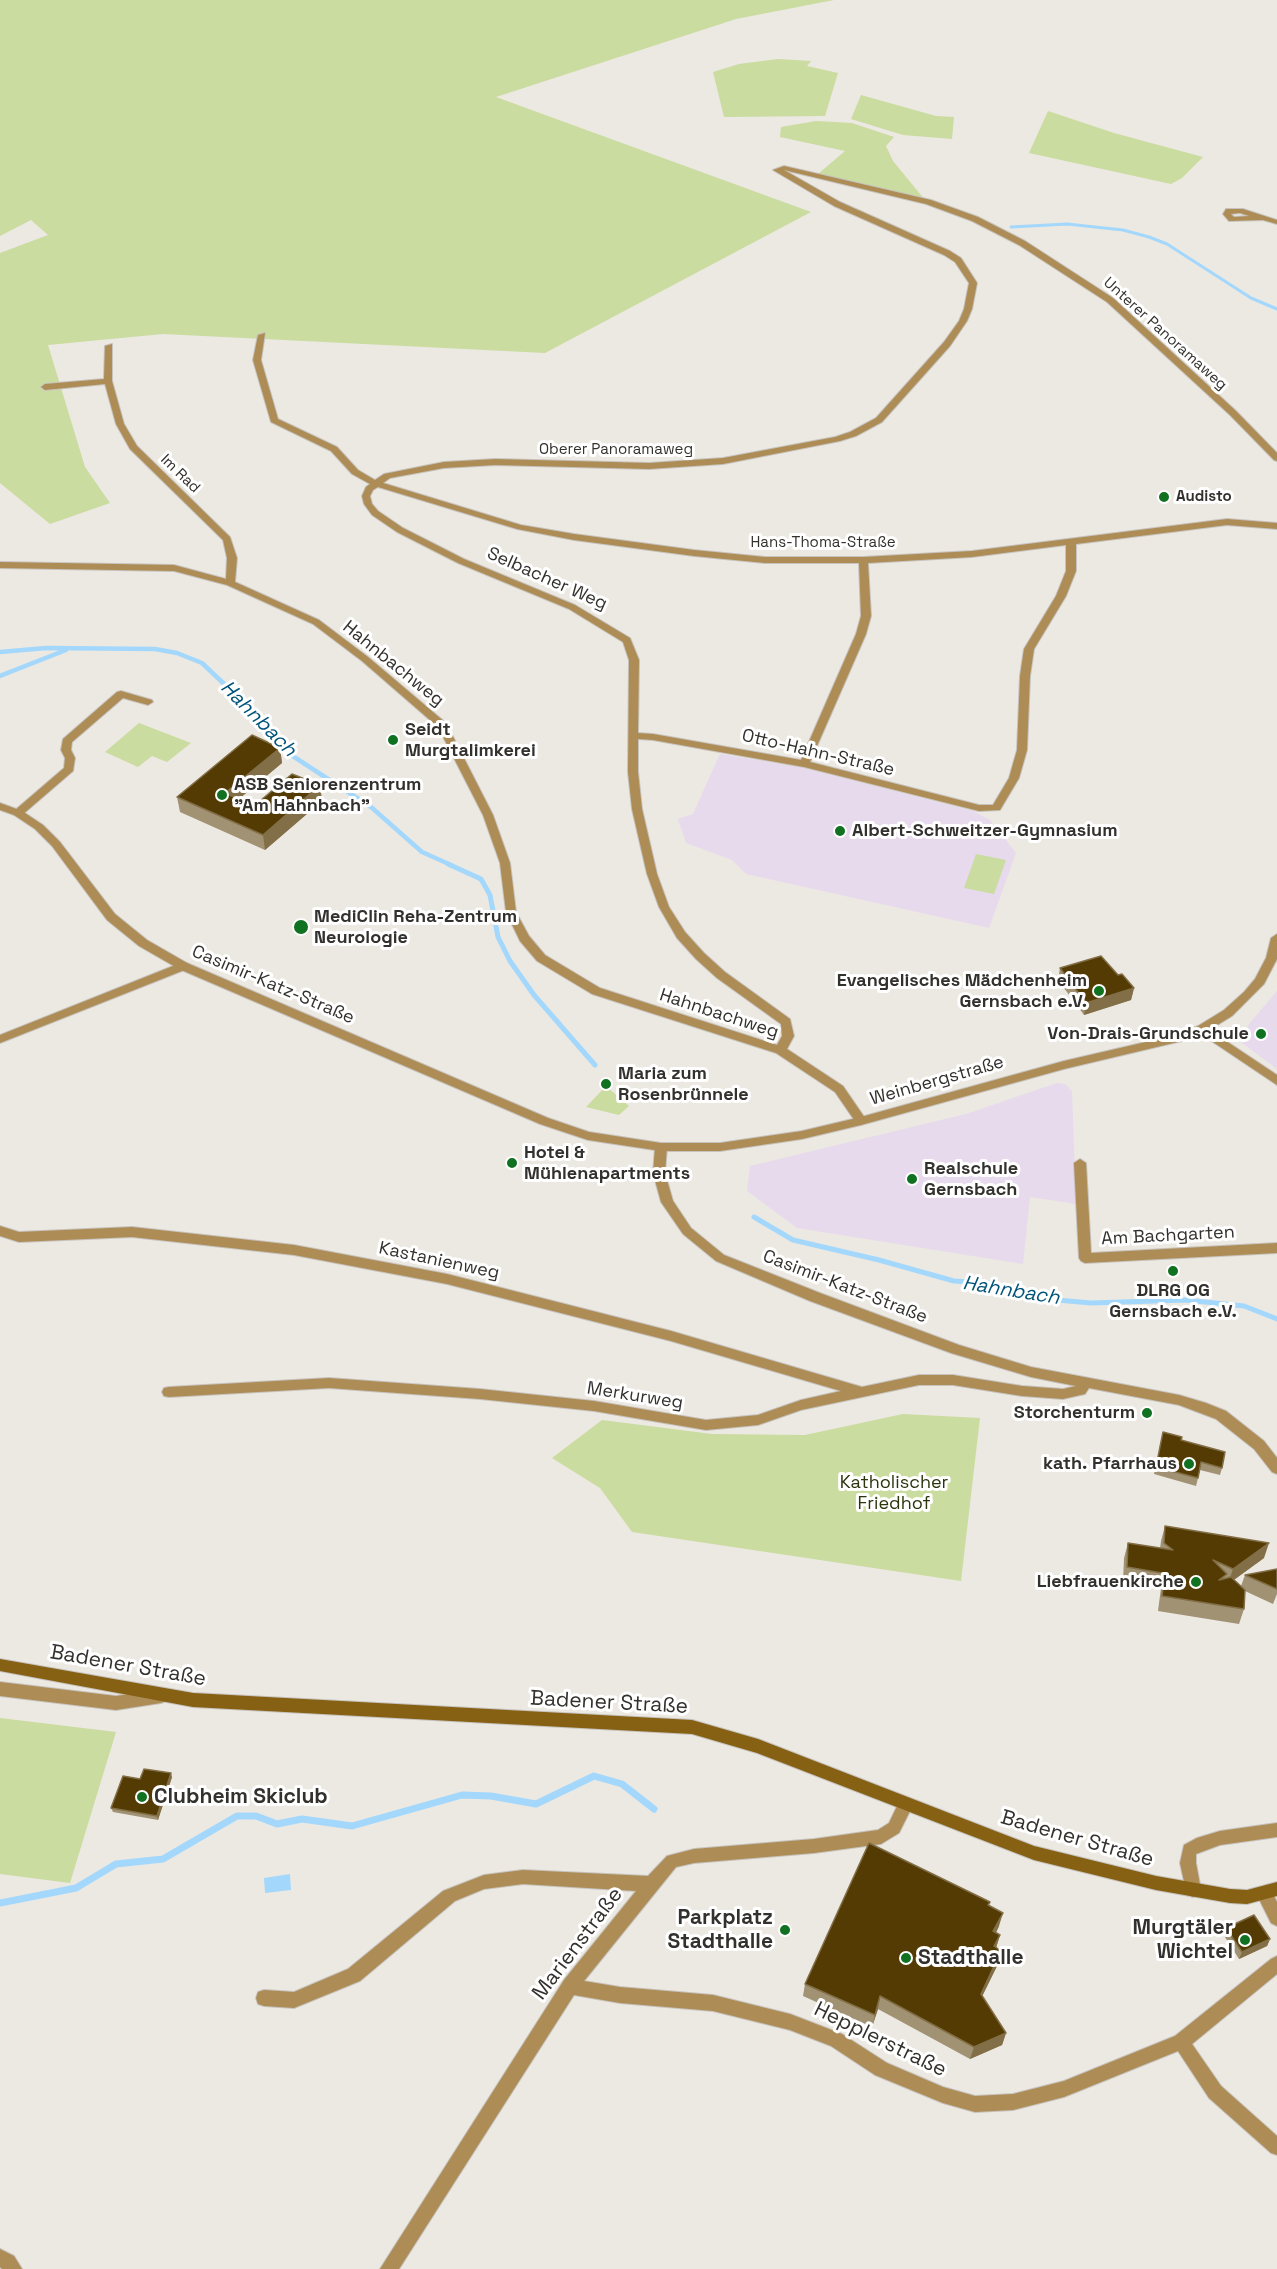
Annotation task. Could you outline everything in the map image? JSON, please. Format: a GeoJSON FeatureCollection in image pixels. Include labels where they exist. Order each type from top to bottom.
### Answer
{"type":"FeatureCollection","features":[{"type":"Feature","properties":{"kind":"main road","name":"Badener Straße"},"geometry":{"type":"LineString","coordinates":[[0,1665],[162,1696],[246,1705],[692,1727],[743,1741],[1035,1853],[1193,1890],[1230,1896],[1247,1897],[1270,1891]]}},
{"type":"Feature","properties":{"kind":"street","name":"Unterer Panoramaweg"},"geometry":{"type":"LineString","coordinates":[[784,168],[928,202],[975,219],[1022,243],[1110,300],[1233,413],[1277,458]]}},
{"type":"Feature","properties":{"kind":"street","name":"Oberer Panoramaweg"},"geometry":{"type":"LineString","coordinates":[[374,483],[400,472],[444,465],[495,462],[649,466],[723,461],[837,439],[853,434],[879,420],[963,321],[973,283],[957,260],[947,253],[837,204],[777,170],[784,168]]}},
{"type":"Feature","properties":{"kind":"street"},"geometry":{"type":"LineString","coordinates":[[1262,218],[1277,222]]}},
{"type":"Feature","properties":{"kind":"street"},"geometry":{"type":"LineString","coordinates":[[262,335],[257,360],[274,420],[334,449],[354,471],[374,483]]}},
{"type":"Feature","properties":{"kind":"street","name":"Im Rad"},"geometry":{"type":"LineString","coordinates":[[109,346],[108,381],[120,424],[133,447],[227,539],[232,558],[231,583]]}},
{"type":"Feature","properties":{"kind":"street"},"geometry":{"type":"LineString","coordinates":[[45,387],[108,381]]}},
{"type":"Feature","properties":{"kind":"street","name":"Hans-Thoma-Straße"},"geometry":{"type":"LineString","coordinates":[[374,483],[520,527],[597,541],[765,560],[863,560],[972,554],[1227,522],[1277,526]]}},
{"type":"Feature","properties":{"kind":"street","name":"Selbacher Weg"},"geometry":{"type":"LineString","coordinates":[[374,483],[366,496],[368,504],[375,513],[400,530],[461,561],[572,607],[627,640],[634,660],[633,772],[637,809],[652,874],[664,907],[681,935],[700,956],[721,975],[786,1022],[788,1036],[780,1050]]}},
{"type":"Feature","properties":{"kind":"street","name":"Otto-Hahn-Straße"},"geometry":{"type":"LineString","coordinates":[[633,736],[652,737],[804,764],[980,808],[996,808],[1014,778],[1022,750],[1029,649],[1061,596],[1071,571],[1071,543]]}},
{"type":"Feature","properties":{"kind":"street"},"geometry":{"type":"LineString","coordinates":[[804,764],[861,634],[866,616],[863,560]]}},
{"type":"Feature","properties":{"kind":"street","name":"Hahnbachweg"},"geometry":{"type":"LineString","coordinates":[[0,565],[174,568],[231,583],[316,622],[374,667],[442,725],[488,815],[505,863],[511,912],[524,938],[541,958],[596,991],[780,1050],[839,1089],[861,1121]]}},
{"type":"Feature","properties":{"kind":"street"},"geometry":{"type":"LineString","coordinates":[[18,813],[69,769],[67,741],[121,694],[148,702]]}},
{"type":"Feature","properties":{"kind":"street","name":"Casimir-Katz-Straße"},"geometry":{"type":"LineString","coordinates":[[0,806],[18,813],[39,827],[56,844],[111,917],[143,943],[183,966],[558,1126]]}},
{"type":"Feature","properties":{"kind":"street","name":"Weinbergstraße"},"geometry":{"type":"LineString","coordinates":[[558,1126],[588,1136],[661,1147],[720,1147],[765,1142],[861,1121],[1064,1065],[1178,1038],[1202,1029],[1228,1013],[1260,981],[1272,958],[1277,938]]}},
{"type":"Feature","properties":{"kind":"street"},"geometry":{"type":"LineString","coordinates":[[0,1039],[183,966]]}},
{"type":"Feature","properties":{"kind":"street"},"geometry":{"type":"LineString","coordinates":[[1202,1029],[1277,1081]]}},
{"type":"Feature","properties":{"kind":"street","name":"Casimir-Katz-Straße"},"geometry":{"type":"LineString","coordinates":[[661,1147],[659,1173],[667,1202],[687,1231],[720,1258],[815,1297],[956,1349],[1031,1372],[1179,1400],[1221,1415],[1259,1445],[1277,1468]]}},
{"type":"Feature","properties":{"kind":"street","name":"Am Bachgarten"},"geometry":{"type":"LineString","coordinates":[[1080,1162],[1085,1258],[1277,1248]]}},
{"type":"Feature","properties":{"kind":"street","name":"Kastanienweg"},"geometry":{"type":"LineString","coordinates":[[0,1230],[19,1237],[132,1232],[294,1250],[447,1279],[671,1336],[860,1392]]}},
{"type":"Feature","properties":{"kind":"street","name":"Merkurweg"},"geometry":{"type":"LineString","coordinates":[[170,1392],[329,1383],[492,1395],[594,1406],[706,1425],[758,1420],[801,1405],[919,1380],[953,1380],[1022,1391],[1063,1394],[1080,1390],[1086,1382]]}},
{"type":"Feature","properties":{"kind":"street"},"geometry":{"type":"LineString","coordinates":[[0,1689],[116,1703],[162,1696]]}},
{"type":"Feature","properties":{"kind":"street","name":"Marienstraße"},"geometry":{"type":"LineString","coordinates":[[389,2269],[570,1986],[665,1868],[682,1858],[814,1846],[881,1837],[894,1828],[905,1805]]}},
{"type":"Feature","properties":{"kind":"street"},"geometry":{"type":"LineString","coordinates":[[1193,1890],[1188,1863],[1189,1850],[1197,1845],[1220,1839],[1277,1830]]}},
{"type":"Feature","properties":{"kind":"street"},"geometry":{"type":"LineString","coordinates":[[264,1998],[294,2000],[354,1975],[449,1896],[484,1882],[523,1877],[651,1884]]}},
{"type":"Feature","properties":{"kind":"street"},"geometry":{"type":"LineString","coordinates":[[1270,1891],[1277,1918]]}},
{"type":"Feature","properties":{"kind":"street","name":"Hepplerstraße"},"geometry":{"type":"LineString","coordinates":[[570,1986],[620,1995],[713,2003],[790,2022],[836,2040],[881,2069],[943,2095],[975,2104],[1013,2102],[1064,2088],[1181,2042],[1277,1964]]}},
{"type":"Feature","properties":{"kind":"street"},"geometry":{"type":"LineString","coordinates":[[1181,2042],[1215,2092],[1277,2148]]}},
{"type":"Feature","properties":{"kind":"street"},"geometry":{"type":"LineString","coordinates":[[0,2258],[8,2262],[13,2269]]}},
{"type":"Feature","properties":{"kind":"shaded area","name":"Albert-Schweitzer-Gymnasium"},"geometry":{"type":"Polygon","coordinates":[[[720,754],[799,767],[973,811],[990,820],[1016,853],[989,928],[746,874],[732,860],[686,843],[678,819],[693,814],[720,754]]]}},
{"type":"Feature","properties":{"kind":"shaded area","name":"Von-Drais-Grundschule"},"geometry":{"type":"Polygon","coordinates":[[[1277,991],[1277,1069],[1242,1043],[1249,1024],[1277,991]]]}},
{"type":"Feature","properties":{"kind":"shaded area","name":"Realschule Gernsbach"},"geometry":{"type":"Polygon","coordinates":[[[1057,1083],[1065,1084],[1072,1091],[1076,1204],[1030,1197],[1023,1264],[797,1228],[747,1191],[750,1166],[966,1114],[1057,1083]]]}},
{"type":"Feature","properties":{"kind":"green space"},"geometry":{"type":"Polygon","coordinates":[[[0,0],[834,0],[736,19],[496,97],[811,212],[545,353],[163,334],[48,345],[85,467],[110,503],[50,524],[0,483],[0,253],[48,235],[31,220],[0,236],[0,0]]]}},
{"type":"Feature","properties":{"kind":"green space"},"geometry":{"type":"Polygon","coordinates":[[[778,59],[811,61],[807,66],[838,73],[825,116],[724,117],[713,72],[739,64],[778,59]]]}},
{"type":"Feature","properties":{"kind":"green space"},"geometry":{"type":"Polygon","coordinates":[[[861,95],[936,116],[954,117],[952,139],[903,135],[851,119],[861,95]]]}},
{"type":"Feature","properties":{"kind":"green space"},"geometry":{"type":"Polygon","coordinates":[[[1048,111],[1114,133],[1203,157],[1182,178],[1171,184],[1029,153],[1048,111]]]}},
{"type":"Feature","properties":{"kind":"green space"},"geometry":{"type":"Polygon","coordinates":[[[816,121],[852,123],[894,137],[886,146],[893,161],[925,200],[818,174],[845,151],[780,137],[781,127],[816,121]]]}},
{"type":"Feature","properties":{"kind":"green space"},"geometry":{"type":"Polygon","coordinates":[[[139,723],[191,743],[167,762],[152,756],[138,767],[105,752],[139,723]]]}},
{"type":"Feature","properties":{"kind":"green space"},"geometry":{"type":"Polygon","coordinates":[[[976,854],[1006,860],[994,894],[964,888],[976,854]]]}},
{"type":"Feature","properties":{"kind":"green space"},"geometry":{"type":"Polygon","coordinates":[[[606,1086],[629,1106],[619,1115],[586,1107],[606,1086]]]}},
{"type":"Feature","properties":{"kind":"green space","name":"Katholischer Friedhof"},"geometry":{"type":"Polygon","coordinates":[[[903,1414],[980,1418],[961,1581],[632,1532],[600,1488],[552,1458],[602,1420],[712,1434],[805,1435],[903,1414]]]}},
{"type":"Feature","properties":{"kind":"green space"},"geometry":{"type":"Polygon","coordinates":[[[0,1718],[116,1732],[70,1883],[0,1874],[0,1718]]]}},
{"type":"Feature","properties":{"kind":"water"},"geometry":{"type":"Polygon","coordinates":[[[290,1874],[291,1890],[265,1893],[264,1878],[290,1874]]]}},
{"type":"Feature","properties":{"kind":"building"},"geometry":{"type":"Polygon","coordinates":[[[252,735],[280,748],[225,793],[254,806],[292,774],[320,785],[263,835],[177,797],[252,735]]]}},
{"type":"Feature","properties":{"kind":"building"},"geometry":{"type":"Polygon","coordinates":[[[1101,956],[1118,975],[1122,974],[1134,988],[1086,1003],[1060,968],[1101,956]]]}},
{"type":"Feature","properties":{"kind":"building","name":"kath. Pfarrhaus"},"geometry":{"type":"Polygon","coordinates":[[[1163,1432],[1182,1437],[1181,1440],[1225,1452],[1222,1468],[1201,1462],[1198,1478],[1156,1467],[1163,1432]]]}},
{"type":"Feature","properties":{"kind":"building"},"geometry":{"type":"Polygon","coordinates":[[[1165,1526],[1269,1543],[1233,1569],[1213,1560],[1227,1574],[1219,1580],[1231,1577],[1245,1590],[1244,1609],[1162,1596],[1165,1575],[1168,1574],[1127,1567],[1128,1543],[1173,1550],[1164,1543],[1165,1526]]]}},
{"type":"Feature","properties":{"kind":"building"},"geometry":{"type":"Polygon","coordinates":[[[1277,1569],[1277,1589],[1245,1575],[1277,1569]]]}},
{"type":"Feature","properties":{"kind":"building","name":"Clubheim Skiclub"},"geometry":{"type":"Polygon","coordinates":[[[144,1769],[171,1773],[157,1816],[111,1808],[123,1776],[140,1779],[144,1769]]]}},
{"type":"Feature","properties":{"kind":"building","name":"Stadthalle"},"geometry":{"type":"Polygon","coordinates":[[[869,1843],[990,1902],[988,1905],[1003,1913],[993,1931],[1000,1935],[994,1946],[1001,1951],[981,1994],[1006,2033],[974,2047],[880,1996],[875,2015],[805,1984],[869,1843]]]}},
{"type":"Feature","properties":{"kind":"building","name":"Murgtäler Wichtel"},"geometry":{"type":"Polygon","coordinates":[[[1254,1915],[1270,1939],[1242,1952],[1226,1928],[1254,1915]]]}},
{"type":"Feature","properties":{"kind":"waterway"},"geometry":{"type":"LineString","coordinates":[[1011,227],[1067,224],[1123,230],[1149,237],[1167,244],[1251,298],[1277,309]]}},
{"type":"Feature","properties":{"kind":"waterway","name":"Hahnbach"},"geometry":{"type":"LineString","coordinates":[[0,652],[46,648],[155,649],[177,653],[202,663],[242,701],[285,751],[371,807],[422,852],[451,865]]}},
{"type":"Feature","properties":{"kind":"waterway"},"geometry":{"type":"LineString","coordinates":[[0,676],[66,650]]}},
{"type":"Feature","properties":{"kind":"waterway","name":"Hahnbach"},"geometry":{"type":"LineString","coordinates":[[448,864],[481,879],[490,895],[498,937],[510,961],[534,995],[595,1065]]}},
{"type":"Feature","properties":{"kind":"waterway","name":"Hahnbach"},"geometry":{"type":"LineString","coordinates":[[754,1217],[793,1240],[879,1260],[954,1281],[989,1283],[1057,1300],[1091,1303],[1186,1300],[1244,1306],[1277,1319]]}},
{"type":"Feature","properties":{"kind":"waterway"},"geometry":{"type":"LineString","coordinates":[[0,1903],[76,1888],[116,1864],[163,1859],[237,1816],[256,1816],[277,1824],[302,1819],[352,1826],[462,1795],[491,1796],[536,1804],[594,1776],[622,1784],[654,1809]]}},
{"type":"Feature","properties":{"kind":"place","name":"Audisto"},"geometry":{"type":"Point","coordinates":[1164,497]}},
{"type":"Feature","properties":{"kind":"place","name":"Seidt Murgtalimkerei"},"geometry":{"type":"Point","coordinates":[393,740]}},
{"type":"Feature","properties":{"kind":"place","name":"ASB Seniorenzentrum \"Am Hahnbach\""},"geometry":{"type":"Point","coordinates":[222,795]}},
{"type":"Feature","properties":{"kind":"place","name":"Albert-Schweitzer-Gymnasium"},"geometry":{"type":"Point","coordinates":[840,831]}},
{"type":"Feature","properties":{"kind":"place","name":"MediClin Reha-Zentrum Neurologie"},"geometry":{"type":"Point","coordinates":[301,927]}},
{"type":"Feature","properties":{"kind":"place","name":"Evangelisches Mädchenheim Gernsbach e.V."},"geometry":{"type":"Point","coordinates":[1099,991]}},
{"type":"Feature","properties":{"kind":"place","name":"Von-Drais-Grundschule"},"geometry":{"type":"Point","coordinates":[1261,1034]}},
{"type":"Feature","properties":{"kind":"place","name":"Maria zum Rosenbrünnele"},"geometry":{"type":"Point","coordinates":[606,1084]}},
{"type":"Feature","properties":{"kind":"place","name":"Hotel & Mühlenapartments"},"geometry":{"type":"Point","coordinates":[512,1163]}},
{"type":"Feature","properties":{"kind":"place","name":"Realschule Gernsbach"},"geometry":{"type":"Point","coordinates":[912,1179]}},
{"type":"Feature","properties":{"kind":"place","name":"DLRG OG Gernsbach e.V."},"geometry":{"type":"Point","coordinates":[1173,1271]}},
{"type":"Feature","properties":{"kind":"place","name":"Storchenturm"},"geometry":{"type":"Point","coordinates":[1147,1413]}},
{"type":"Feature","properties":{"kind":"place","name":"kath. Pfarrhaus"},"geometry":{"type":"Point","coordinates":[1189,1464]}},
{"type":"Feature","properties":{"kind":"place","name":"Liebfrauenkirche"},"geometry":{"type":"Point","coordinates":[1196,1582]}},
{"type":"Feature","properties":{"kind":"place","name":"Clubheim Skiclub"},"geometry":{"type":"Point","coordinates":[142,1797]}},
{"type":"Feature","properties":{"kind":"place","name":"Parkplatz Stadthalle"},"geometry":{"type":"Point","coordinates":[785,1930]}},
{"type":"Feature","properties":{"kind":"place","name":"Murgtäler Wichtel"},"geometry":{"type":"Point","coordinates":[1245,1940]}},
{"type":"Feature","properties":{"kind":"place","name":"Stadthalle"},"geometry":{"type":"Point","coordinates":[906,1958]}}]}
